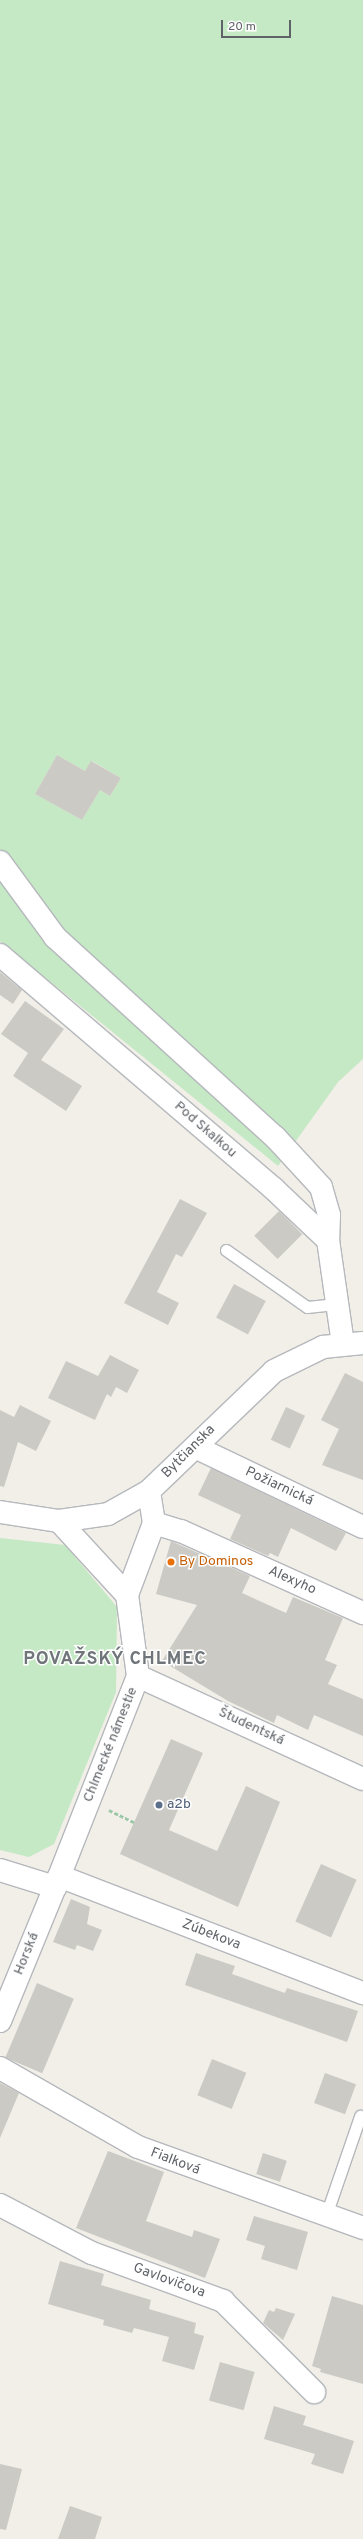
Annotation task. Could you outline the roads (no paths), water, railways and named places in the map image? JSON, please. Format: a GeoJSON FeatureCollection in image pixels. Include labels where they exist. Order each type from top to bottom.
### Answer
{"type":"FeatureCollection","features":[{"type":"Feature","properties":{"kind":"street"},"geometry":{"type":"LineString","coordinates":[[0,862],[55,937],[308,1170],[321,1186],[329,1215],[328,1240],[337,1304],[353,1343]]}},
{"type":"Feature","properties":{"kind":"street","name":"Pod Skalkou"},"geometry":{"type":"LineString","coordinates":[[0,955],[274,1189],[328,1240]]}},
{"type":"Feature","properties":{"kind":"street","name":"Bytčianska"},"geometry":{"type":"LineString","coordinates":[[0,1512],[59,1521],[108,1514],[149,1491],[274,1371],[302,1356],[353,1343]]}},
{"type":"Feature","properties":{"kind":"street","name":"Požiarnická"},"geometry":{"type":"LineString","coordinates":[[195,1446],[363,1527]]}},
{"type":"Feature","properties":{"kind":"street"},"geometry":{"type":"LineString","coordinates":[[59,1521],[127,1595],[154,1523],[149,1491]]}},
{"type":"Feature","properties":{"kind":"street","name":"Alexyho"},"geometry":{"type":"LineString","coordinates":[[154,1523],[181,1531],[363,1613]]}},
{"type":"Feature","properties":{"kind":"street","name":"Chlmecké námestie"},"geometry":{"type":"LineString","coordinates":[[57,1881],[138,1676],[127,1595]]}},
{"type":"Feature","properties":{"kind":"street","name":"Študentská"},"geometry":{"type":"LineString","coordinates":[[138,1676],[363,1779]]}},
{"type":"Feature","properties":{"kind":"street"},"geometry":{"type":"LineString","coordinates":[[0,1870],[57,1881]]}},
{"type":"Feature","properties":{"kind":"street","name":"Zúbekova"},"geometry":{"type":"LineString","coordinates":[[57,1881],[363,1992]]}},
{"type":"Feature","properties":{"kind":"street","name":"Horská"},"geometry":{"type":"LineString","coordinates":[[0,2021],[57,1881]]}},
{"type":"Feature","properties":{"kind":"street","name":"Fialková"},"geometry":{"type":"LineString","coordinates":[[0,2068],[138,2147],[363,2228]]}},
{"type":"Feature","properties":{"kind":"street","name":"Gavlovičova"},"geometry":{"type":"LineString","coordinates":[[0,2205],[92,2253],[223,2301],[314,2392]]}},
{"type":"Feature","properties":{"kind":"lane"},"geometry":{"type":"LineString","coordinates":[[226,1250],[307,1307],[337,1304]]}},
{"type":"Feature","properties":{"kind":"lane"},"geometry":{"type":"LineString","coordinates":[[326,2215],[360,2116]]}},
{"type":"Feature","properties":{"kind":"place","name":"By Dominos"},"geometry":{"type":"Point","coordinates":[171,1562]}},
{"type":"Feature","properties":{"kind":"place","name":"a2b"},"geometry":{"type":"Point","coordinates":[159,1805]}},
{"type":"Feature","properties":{"kind":"district","name":"POVAŽSKÝ CHLMEC"},"geometry":{"type":"Point","coordinates":[115,1660]}}]}
